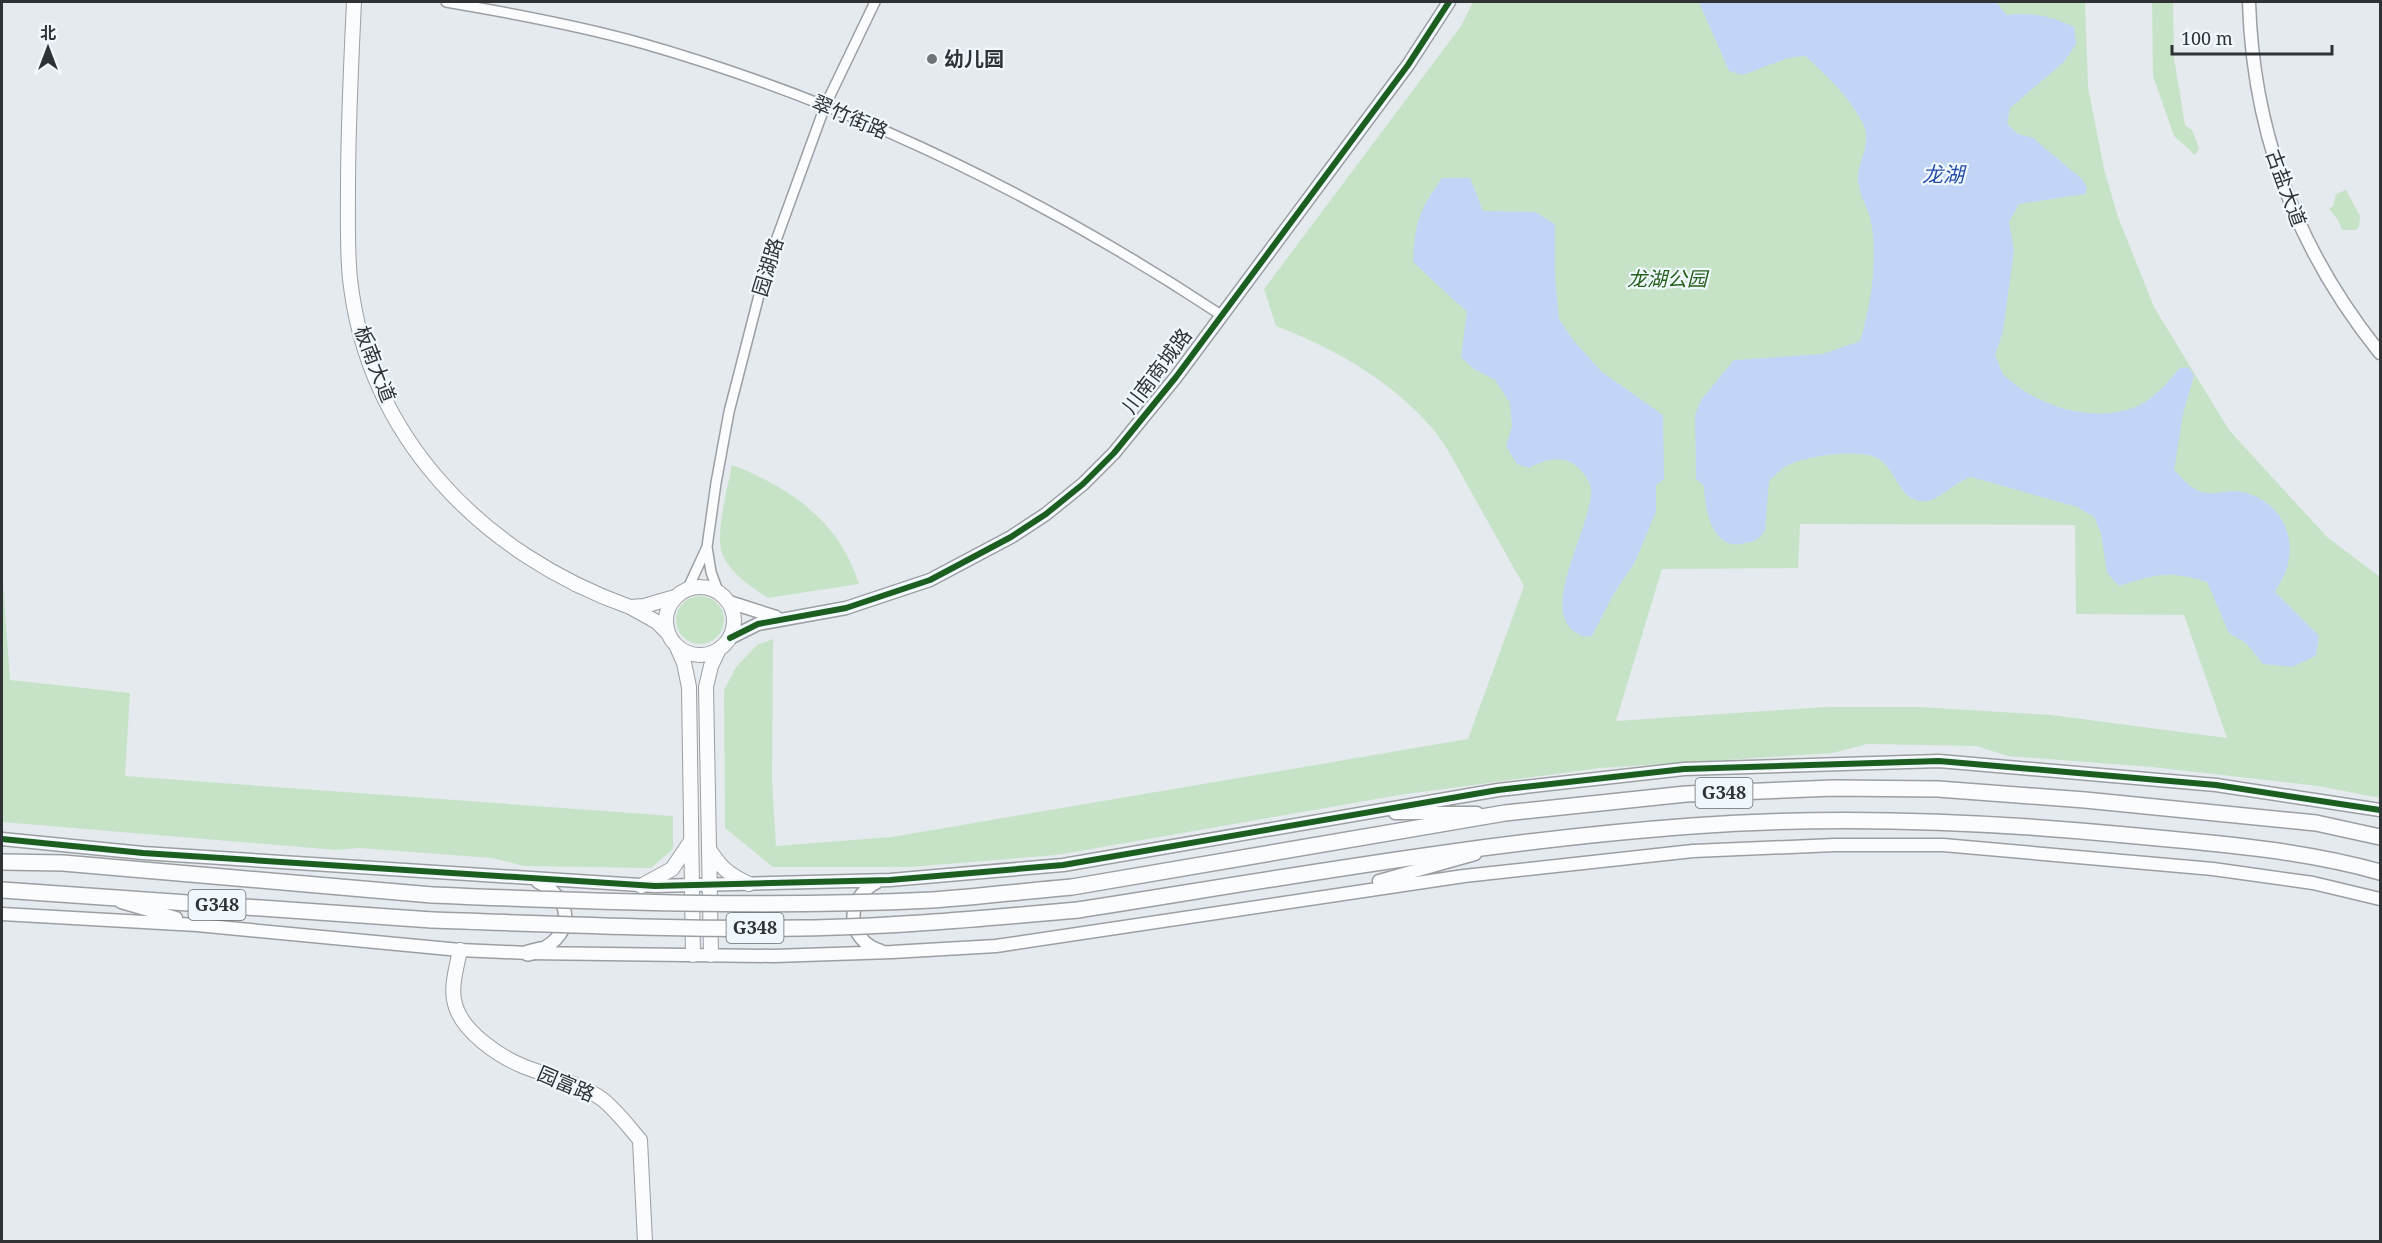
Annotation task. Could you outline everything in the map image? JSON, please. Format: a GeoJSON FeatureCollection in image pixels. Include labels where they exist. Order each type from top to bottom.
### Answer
{"type":"FeatureCollection","features":[{"type":"Feature","properties":{"kind":"highway","name":"G348"},"geometry":{"type":"LineString","coordinates":[[2,862],[63,864],[432,895],[637,903],[933,900],[1072,887],[1505,813],[1686,794],[1833,788],[1938,789],[2316,823],[2380,837]]}},
{"type":"Feature","properties":{"kind":"highway","name":"G348"},"geometry":{"type":"LineString","coordinates":[[2,890],[432,920],[637,927],[801,928],[936,922],[1078,910],[1396,859],[1509,845],[1692,826],[1833,820],[1944,820],[2215,843],[2318,856],[2380,872]]}},
{"type":"Feature","properties":{"kind":"main road","name":"板南大道"},"geometry":{"type":"LineString","coordinates":[[354,2],[348,122],[350,280],[357,318],[371,363],[400,426],[438,481],[467,511],[500,538],[548,571],[588,592],[646,615],[668,633]]}},
{"type":"Feature","properties":{"kind":"main road"},"geometry":{"type":"LineString","coordinates":[[630,607],[644,606],[675,597],[688,588],[703,586],[718,591],[729,602],[734,624],[730,638],[719,649],[706,687],[711,955]]}},
{"type":"Feature","properties":{"kind":"main road"},"geometry":{"type":"LineString","coordinates":[[675,597],[666,618],[668,633],[684,663],[689,687],[693,954]]}},
{"type":"Feature","properties":{"kind":"main road"},"geometry":{"type":"LineString","coordinates":[[676,645],[697,655],[719,649]]}},
{"type":"Feature","properties":{"kind":"main road"},"geometry":{"type":"LineString","coordinates":[[641,886],[672,869],[692,839]]}},
{"type":"Feature","properties":{"kind":"main road"},"geometry":{"type":"LineString","coordinates":[[709,847],[720,868],[749,884]]}},
{"type":"Feature","properties":{"kind":"main road","name":"园富路"},"geometry":{"type":"LineString","coordinates":[[460,950],[454,980],[454,1004],[465,1025],[491,1047],[523,1066],[565,1080],[602,1099],[639,1140],[645,1242]]}},
{"type":"Feature","properties":{"kind":"street","name":"翠竹街路"},"geometry":{"type":"LineString","coordinates":[[446,2],[559,23],[640,43],[756,79],[825,106],[929,150],[1067,220],[1148,267],[1221,315]]}},
{"type":"Feature","properties":{"kind":"street","name":"园湖路"},"geometry":{"type":"LineString","coordinates":[[708,547],[716,483],[729,412],[764,277],[825,106],[875,2]]}},
{"type":"Feature","properties":{"kind":"street","name":"川南商城路"},"geometry":{"type":"LineString","coordinates":[[781,618],[846,608],[920,584],[970,561],[1046,514],[1083,484],[1114,453],[1176,376],[1408,65],[1449,2]]}},
{"type":"Feature","properties":{"kind":"street","name":"古盐大道"},"geometry":{"type":"LineString","coordinates":[[2249,2],[2254,75],[2265,126],[2288,198],[2313,255],[2350,316],[2380,353]]}},
{"type":"Feature","properties":{"kind":"street"},"geometry":{"type":"LineString","coordinates":[[688,588],[708,547]]}},
{"type":"Feature","properties":{"kind":"street"},"geometry":{"type":"LineString","coordinates":[[708,547],[711,572],[718,591]]}},
{"type":"Feature","properties":{"kind":"street"},"geometry":{"type":"LineString","coordinates":[[729,602],[760,614],[781,618]]}},
{"type":"Feature","properties":{"kind":"street"},"geometry":{"type":"LineString","coordinates":[[730,638],[758,624],[781,618]]}},
{"type":"Feature","properties":{"kind":"street"},"geometry":{"type":"LineString","coordinates":[[2,839],[143,853],[641,886],[693,886],[890,880],[1063,865],[1498,790],[1632,774],[1821,763],[1939,761],[2216,785],[2380,810]]}},
{"type":"Feature","properties":{"kind":"street"},"geometry":{"type":"LineString","coordinates":[[1358,813],[1505,813]]}},
{"type":"Feature","properties":{"kind":"street"},"geometry":{"type":"LineString","coordinates":[[1334,894],[1509,845]]}},
{"type":"Feature","properties":{"kind":"street"},"geometry":{"type":"LineString","coordinates":[[2,914],[197,925],[460,950],[711,955],[892,952],[996,946],[1163,923],[1334,894],[1464,876],[1694,851],[1834,845],[1943,845],[2213,869],[2313,883],[2380,899]]}},
{"type":"Feature","properties":{"kind":"street"},"geometry":{"type":"LineString","coordinates":[[63,864],[143,853]]}},
{"type":"Feature","properties":{"kind":"street"},"geometry":{"type":"LineString","coordinates":[[534,879],[555,892],[566,913],[565,925],[560,936],[551,944],[534,951]]}},
{"type":"Feature","properties":{"kind":"street"},"geometry":{"type":"LineString","coordinates":[[890,880],[878,882],[859,895],[852,917],[855,929],[869,947],[892,952]]}},
{"type":"Feature","properties":{"kind":"street"},"geometry":{"type":"LineString","coordinates":[[102,897],[197,925]]}},
{"type":"Feature","properties":{"kind":"green space","name":"龙湖公园"},"geometry":{"type":"Polygon","coordinates":[[[1473,2],[2085,2],[2088,87],[2104,169],[2118,217],[2154,307],[2229,430],[2327,537],[2380,577],[2380,798],[2318,786],[2152,767],[2008,756],[1976,746],[1867,744],[1833,753],[1600,768],[1399,795],[1057,855],[910,867],[773,867],[725,828],[724,690],[736,667],[757,645],[773,639],[772,780],[776,846],[891,837],[1468,739],[1524,586],[1443,442],[1432,428],[1380,380],[1319,344],[1276,326],[1264,289],[1461,26],[1473,2]],[[1800,524],[1798,568],[1662,569],[1616,721],[1825,707],[1920,707],[2051,715],[2227,738],[2184,615],[2076,614],[2075,525],[1800,524]]]}},
{"type":"Feature","properties":{"kind":"green space"},"geometry":{"type":"Polygon","coordinates":[[[2152,2],[2173,2],[2174,58],[2185,125],[2192,130],[2199,148],[2195,155],[2174,136],[2153,76],[2152,2]]]}},
{"type":"Feature","properties":{"kind":"green space"},"geometry":{"type":"Polygon","coordinates":[[[2346,190],[2360,216],[2359,227],[2356,230],[2342,230],[2338,220],[2329,209],[2333,206],[2336,194],[2346,190]]]}},
{"type":"Feature","properties":{"kind":"green space"},"geometry":{"type":"Polygon","coordinates":[[[732,465],[774,484],[810,510],[839,542],[859,584],[768,598],[741,578],[725,560],[720,545],[723,510],[732,465]]]}},
{"type":"Feature","properties":{"kind":"green space"},"geometry":{"type":"Polygon","coordinates":[[[2,569],[10,680],[130,693],[125,776],[673,816],[673,849],[651,868],[524,866],[492,858],[359,848],[337,850],[2,822],[2,569]]]}},
{"type":"Feature","properties":{"kind":"green space"},"geometry":{"type":"Polygon","coordinates":[[[695,596],[705,596],[720,606],[724,620],[723,629],[714,640],[705,644],[695,644],[680,634],[676,625],[676,615],[686,600],[695,596]]]}},
{"type":"Feature","properties":{"kind":"water","name":"龙湖"},"geometry":{"type":"Polygon","coordinates":[[[1699,2],[1996,2],[2007,15],[2042,16],[2074,27],[2076,44],[2064,62],[2010,108],[2007,124],[2018,134],[2033,138],[2082,179],[2087,188],[2085,194],[2019,204],[2009,222],[2014,250],[2003,332],[1995,355],[2000,369],[2018,387],[2032,396],[2064,409],[2097,414],[2114,413],[2138,406],[2158,392],[2180,368],[2189,367],[2194,376],[2183,414],[2174,470],[2200,492],[2235,491],[2249,494],[2261,499],[2280,516],[2286,527],[2290,553],[2286,570],[2275,592],[2319,636],[2316,656],[2292,667],[2263,664],[2246,643],[2229,633],[2207,582],[2182,576],[2163,575],[2119,586],[2107,573],[2101,533],[2094,517],[2077,507],[1971,477],[1932,500],[1918,501],[1904,492],[1884,463],[1868,455],[1831,454],[1786,466],[1769,481],[1765,530],[1761,536],[1746,543],[1734,544],[1725,542],[1718,535],[1709,517],[1704,486],[1696,479],[1695,415],[1701,400],[1734,360],[1823,354],[1860,341],[1872,285],[1874,256],[1871,220],[1858,182],[1866,144],[1866,132],[1859,116],[1830,80],[1805,56],[1788,58],[1743,75],[1729,71],[1699,2]]]}},
{"type":"Feature","properties":{"kind":"water"},"geometry":{"type":"Polygon","coordinates":[[[1442,178],[1470,178],[1483,211],[1535,212],[1555,224],[1555,276],[1559,319],[1573,340],[1602,372],[1663,415],[1664,479],[1656,485],[1656,512],[1635,562],[1613,595],[1592,636],[1587,637],[1575,632],[1565,621],[1562,604],[1571,563],[1590,502],[1591,488],[1588,481],[1572,463],[1561,459],[1539,463],[1529,468],[1517,464],[1506,446],[1512,426],[1510,403],[1495,380],[1474,369],[1461,357],[1467,312],[1413,262],[1415,237],[1423,208],[1442,178]]]}},
{"type":"Feature","properties":{"kind":"cycle path"},"geometry":{"type":"LineString","coordinates":[[730,638],[758,624],[846,608],[930,580],[1011,537],[1046,514],[1083,484],[1114,453],[1176,377],[1408,65],[1449,2]]}},
{"type":"Feature","properties":{"kind":"cycle path"},"geometry":{"type":"LineString","coordinates":[[2,839],[143,853],[655,886],[890,880],[1063,865],[1498,790],[1684,769],[1939,761],[2216,785],[2380,810]]}},
{"type":"Feature","properties":{"kind":"place","name":"幼儿园"},"geometry":{"type":"Point","coordinates":[932,59]}}]}
